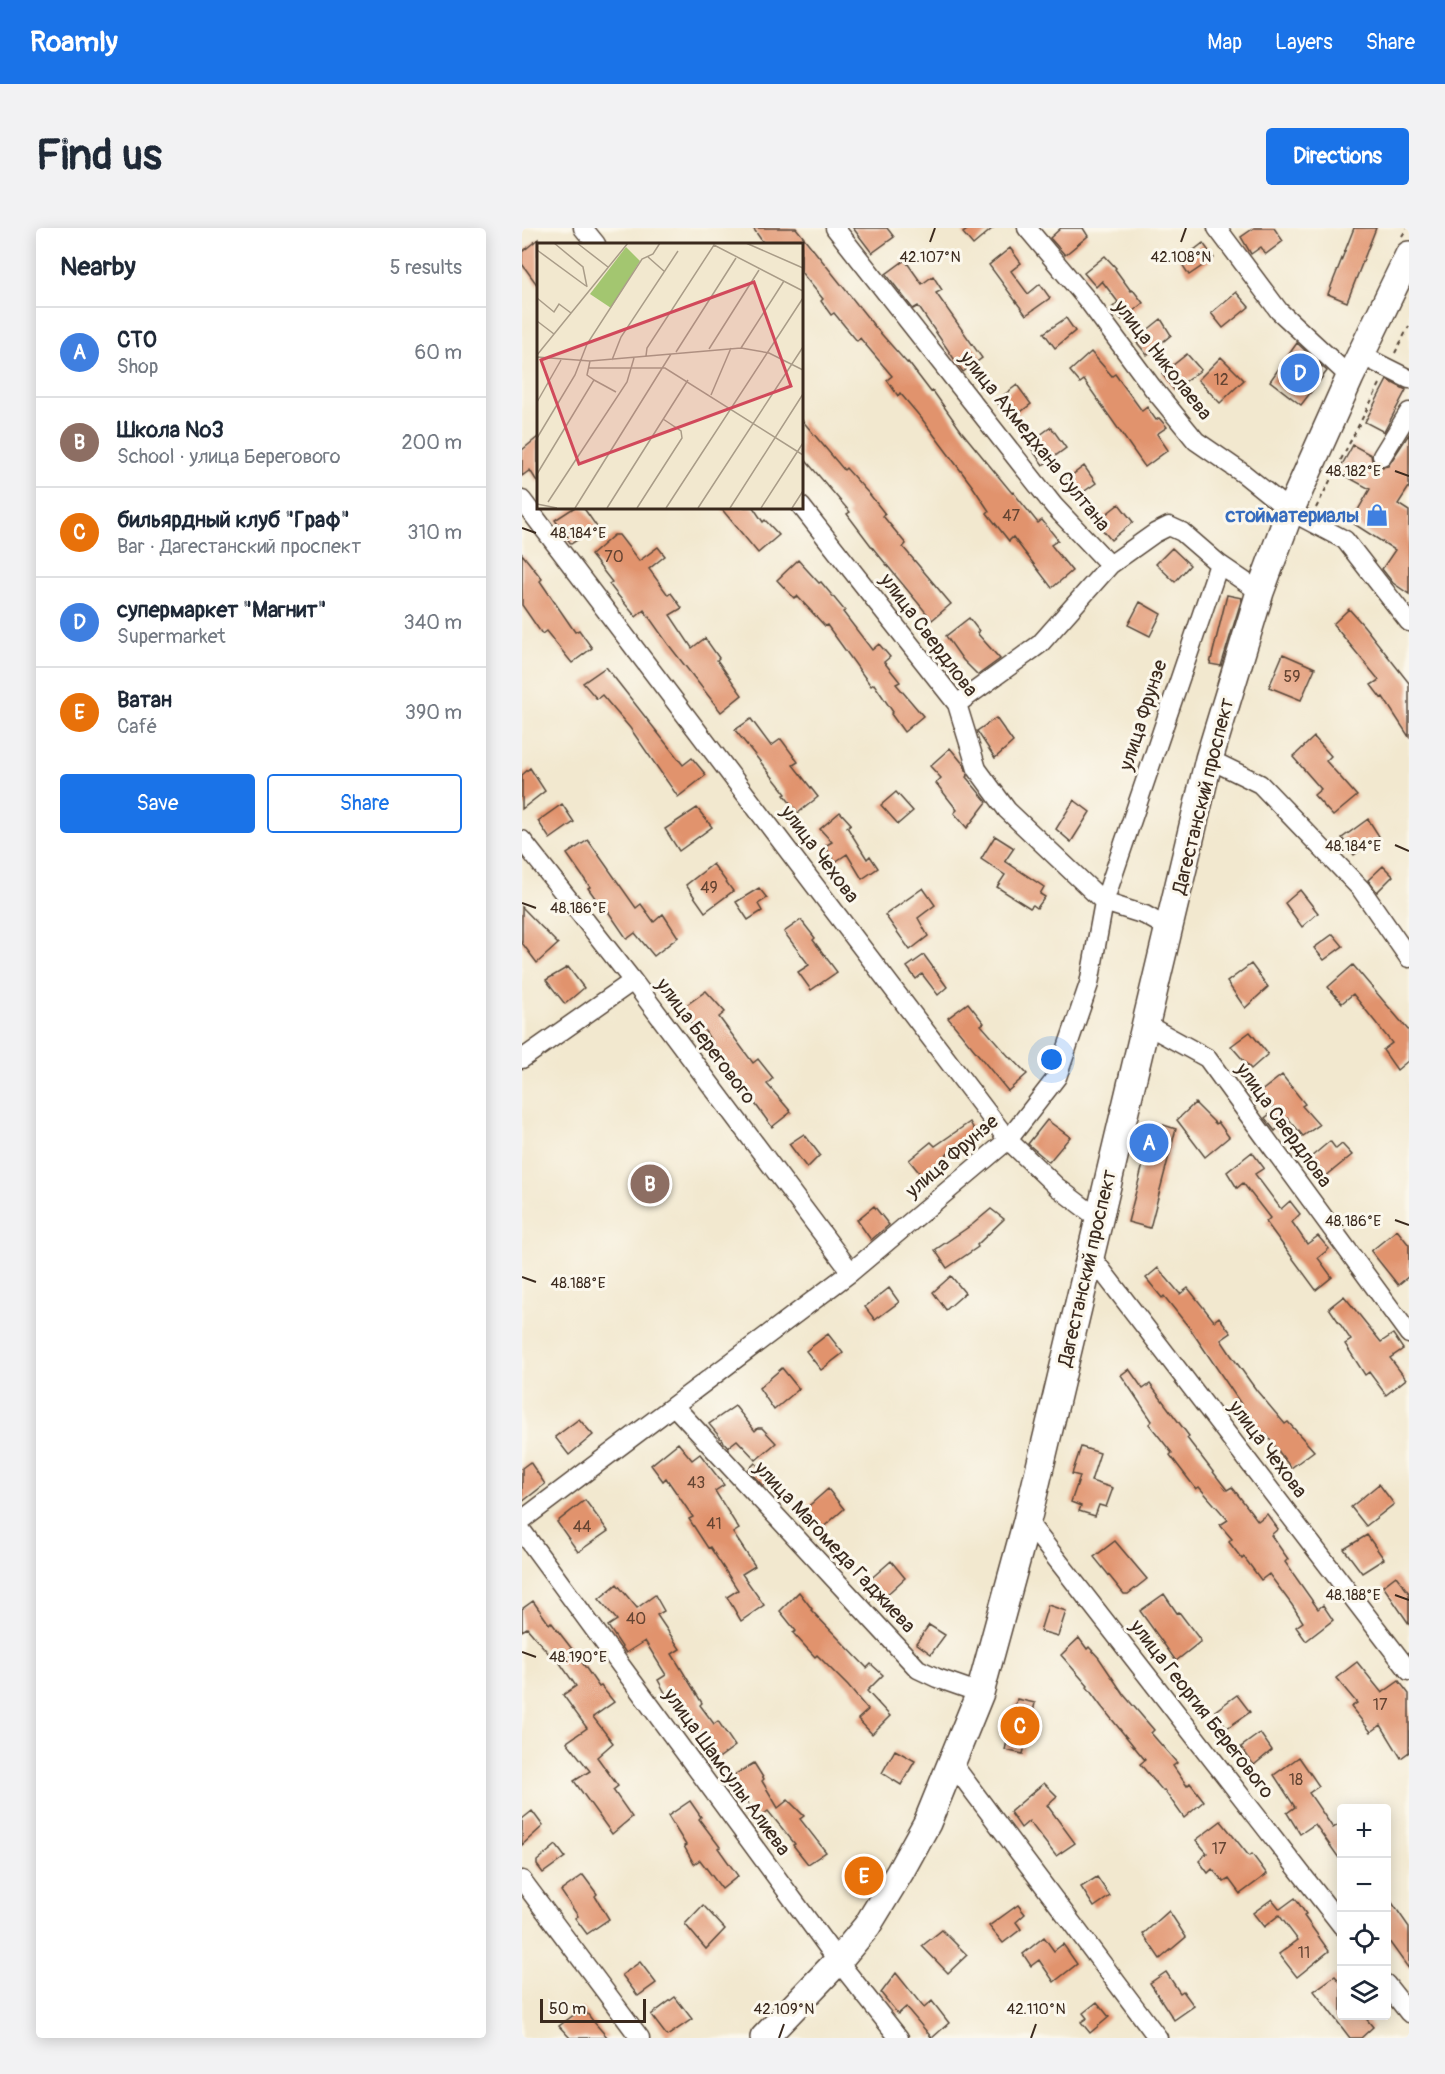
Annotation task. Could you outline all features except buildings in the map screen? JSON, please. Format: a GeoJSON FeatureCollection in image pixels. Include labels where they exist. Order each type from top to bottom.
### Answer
{"type":"FeatureCollection","features":[{"type":"Feature","properties":{"kind":"highway","name":"Дагестанский проспект"},"geometry":{"type":"LineString","coordinates":[[764,2038],[838,1961],[867,1926],[927,1823],[980,1693],[1027,1521],[1209,759],[1260,592],[1299,516],[1355,366],[1409,255]]}},
{"type":"Feature","properties":{"kind":"street"},"geometry":{"type":"LineString","coordinates":[[583,228],[595,243]]}},
{"type":"Feature","properties":{"kind":"street","name":"улица Ахмедхана Султана"},"geometry":{"type":"LineString","coordinates":[[835,228],[1054,506],[1110,565]]}},
{"type":"Feature","properties":{"kind":"street","name":"улица Николаева"},"geometry":{"type":"LineString","coordinates":[[1027,228],[1089,302],[1152,387],[1196,441],[1299,516],[1345,540],[1409,622]]}},
{"type":"Feature","properties":{"kind":"street"},"geometry":{"type":"LineString","coordinates":[[1216,228],[1279,311],[1355,366],[1388,369],[1409,379]]}},
{"type":"Feature","properties":{"kind":"street"},"geometry":{"type":"LineString","coordinates":[[1382,456],[1409,412]]}},
{"type":"Feature","properties":{"kind":"street","name":"улица Чехова"},"geometry":{"type":"LineString","coordinates":[[522,500],[1008,1140],[1057,1187],[1099,1219]]}},
{"type":"Feature","properties":{"kind":"street","name":"улица Свердлова"},"geometry":{"type":"LineString","coordinates":[[802,507],[957,704],[977,769],[1007,810],[1104,902],[1145,915],[1170,929]]}},
{"type":"Feature","properties":{"kind":"street"},"geometry":{"type":"LineString","coordinates":[[957,704],[1040,644],[1110,565],[1155,533],[1169,526],[1182,532],[1219,564],[1260,592]]}},
{"type":"Feature","properties":{"kind":"street","name":"улица Фрунзе"},"geometry":{"type":"LineString","coordinates":[[522,1520],[851,1272],[1008,1140],[1057,1077],[1089,984],[1104,902],[1219,564]]}},
{"type":"Feature","properties":{"kind":"street"},"geometry":{"type":"LineString","coordinates":[[1209,759],[1260,784],[1361,889],[1409,958]]}},
{"type":"Feature","properties":{"kind":"street","name":"улица Берегового"},"geometry":{"type":"LineString","coordinates":[[522,840],[633,981],[851,1272]]}},
{"type":"Feature","properties":{"kind":"street"},"geometry":{"type":"LineString","coordinates":[[522,1059],[633,981]]}},
{"type":"Feature","properties":{"kind":"street","name":"улица Свердлова"},"geometry":{"type":"LineString","coordinates":[[1145,1024],[1207,1058],[1409,1334]]}},
{"type":"Feature","properties":{"kind":"street","name":"улица Чехова"},"geometry":{"type":"LineString","coordinates":[[1090,1255],[1409,1671]]}},
{"type":"Feature","properties":{"kind":"street","name":"улица Магомеда Гаджиева"},"geometry":{"type":"LineString","coordinates":[[674,1406],[918,1669],[980,1693]]}},
{"type":"Feature","properties":{"kind":"street","name":"улица Георгия Берегового"},"geometry":{"type":"LineString","coordinates":[[1027,1521],[1337,1921]]}},
{"type":"Feature","properties":{"kind":"street","name":"улица Шамсулы Алиева"},"geometry":{"type":"LineString","coordinates":[[522,1531],[838,1961],[899,2038]]}},
{"type":"Feature","properties":{"kind":"street"},"geometry":{"type":"LineString","coordinates":[[952,1763],[1158,2038]]}},
{"type":"Feature","properties":{"kind":"street"},"geometry":{"type":"LineString","coordinates":[[522,1880],[640,2038]]}},
{"type":"Feature","properties":{"kind":"street"},"geometry":{"type":"LineString","coordinates":[[1391,1990],[1409,2013]]}},
{"type":"Feature","properties":{"kind":"path"},"geometry":{"type":"LineString","coordinates":[[1299,516],[1388,369],[1409,326]]}},
{"type":"Feature","properties":{"kind":"place","name":"супермаркет \"Магнит\""},"geometry":{"type":"Point","coordinates":[1300,373]}},
{"type":"Feature","properties":{"kind":"place","name":"стойматериалы"},"geometry":{"type":"Point","coordinates":[1377,515]}},
{"type":"Feature","properties":{"kind":"place","name":"СТО"},"geometry":{"type":"Point","coordinates":[1149,1143]}},
{"type":"Feature","properties":{"kind":"place","name":"Школа №3"},"geometry":{"type":"Point","coordinates":[650,1184]}},
{"type":"Feature","properties":{"kind":"place","name":"бильярдный клуб \"Граф\""},"geometry":{"type":"Point","coordinates":[1020,1726]}},
{"type":"Feature","properties":{"kind":"place","name":"Ватан"},"geometry":{"type":"Point","coordinates":[864,1876]}}]}
